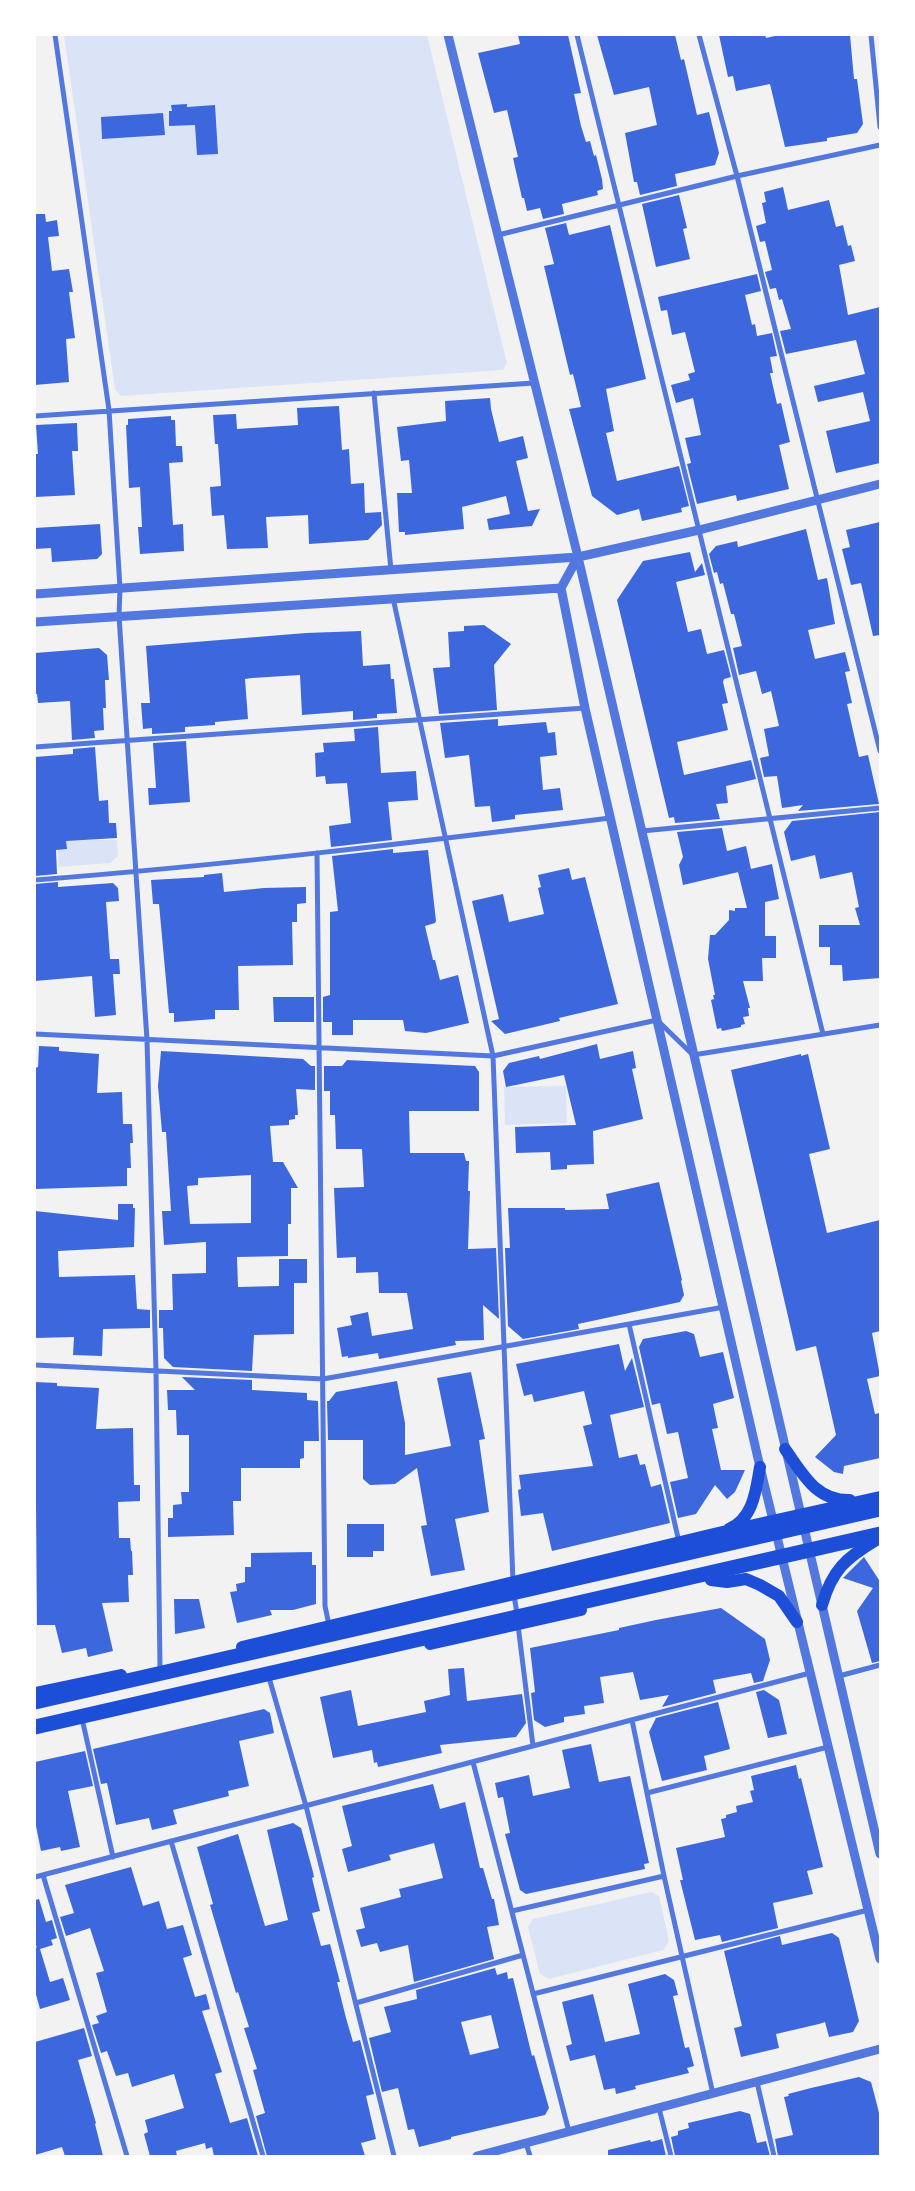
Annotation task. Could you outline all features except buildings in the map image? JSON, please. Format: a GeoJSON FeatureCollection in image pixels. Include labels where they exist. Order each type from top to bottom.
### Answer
{"type":"FeatureCollection","features":[{"type":"Feature","properties":{"kind":"highway"},"geometry":{"type":"LineString","coordinates":[[35,1702],[880,1510]]}},
{"type":"Feature","properties":{"kind":"highway"},"geometry":{"type":"LineString","coordinates":[[35,1727],[879,1538]]}},
{"type":"Feature","properties":{"kind":"main road"},"geometry":{"type":"LineString","coordinates":[[785,1449],[812,1487],[820,1493],[845,1500],[866,1500]]}},
{"type":"Feature","properties":{"kind":"main road"},"geometry":{"type":"LineString","coordinates":[[717,1534],[736,1526],[749,1510],[754,1500],[760,1467]]}},
{"type":"Feature","properties":{"kind":"main road"},"geometry":{"type":"LineString","coordinates":[[35,1693],[160,1667],[513,1582],[880,1497]]}},
{"type":"Feature","properties":{"kind":"main road"},"geometry":{"type":"LineString","coordinates":[[35,1734],[518,1625],[879,1538]]}},
{"type":"Feature","properties":{"kind":"main road"},"geometry":{"type":"LineString","coordinates":[[822,1605],[836,1571],[855,1553],[879,1538]]}},
{"type":"Feature","properties":{"kind":"main road"},"geometry":{"type":"LineString","coordinates":[[711,1580],[727,1582],[746,1579],[760,1585],[779,1596],[798,1622]]}},
{"type":"Feature","properties":{"kind":"street"},"geometry":{"type":"LineString","coordinates":[[55,35],[109,410],[120,588],[119,616],[147,1040],[156,1371],[160,1667]]}},
{"type":"Feature","properties":{"kind":"street"},"geometry":{"type":"LineString","coordinates":[[448,35],[578,557],[880,1854]]}},
{"type":"Feature","properties":{"kind":"street"},"geometry":{"type":"LineString","coordinates":[[577,35],[823,1034]]}},
{"type":"Feature","properties":{"kind":"street"},"geometry":{"type":"LineString","coordinates":[[699,35],[737,176],[880,751]]}},
{"type":"Feature","properties":{"kind":"street"},"geometry":{"type":"LineString","coordinates":[[871,35],[880,127]]}},
{"type":"Feature","properties":{"kind":"street"},"geometry":{"type":"LineString","coordinates":[[498,235],[737,176],[880,145]]}},
{"type":"Feature","properties":{"kind":"street"},"geometry":{"type":"LineString","coordinates":[[35,416],[534,383]]}},
{"type":"Feature","properties":{"kind":"street"},"geometry":{"type":"LineString","coordinates":[[374,393],[391,570]]}},
{"type":"Feature","properties":{"kind":"street"},"geometry":{"type":"LineString","coordinates":[[35,594],[578,557],[699,530],[880,484]]}},
{"type":"Feature","properties":{"kind":"street"},"geometry":{"type":"LineString","coordinates":[[578,557],[561,588],[585,708],[760,1467],[775,1521],[880,1959]]}},
{"type":"Feature","properties":{"kind":"street"},"geometry":{"type":"LineString","coordinates":[[35,622],[561,588]]}},
{"type":"Feature","properties":{"kind":"street"},"geometry":{"type":"LineString","coordinates":[[393,598],[493,1056],[513,1582],[533,1746]]}},
{"type":"Feature","properties":{"kind":"street"},"geometry":{"type":"LineString","coordinates":[[35,747],[585,708]]}},
{"type":"Feature","properties":{"kind":"street"},"geometry":{"type":"LineString","coordinates":[[641,831],[880,808]]}},
{"type":"Feature","properties":{"kind":"street"},"geometry":{"type":"LineString","coordinates":[[35,880],[136,872],[317,853],[610,818]]}},
{"type":"Feature","properties":{"kind":"street"},"geometry":{"type":"LineString","coordinates":[[317,853],[325,1606],[329,1626]]}},
{"type":"Feature","properties":{"kind":"street"},"geometry":{"type":"LineString","coordinates":[[657,1020],[693,1055]]}},
{"type":"Feature","properties":{"kind":"street"},"geometry":{"type":"LineString","coordinates":[[35,1034],[493,1056],[657,1020]]}},
{"type":"Feature","properties":{"kind":"street"},"geometry":{"type":"LineString","coordinates":[[693,1055],[880,1025]]}},
{"type":"Feature","properties":{"kind":"street"},"geometry":{"type":"LineString","coordinates":[[35,1365],[323,1379],[724,1307]]}},
{"type":"Feature","properties":{"kind":"street"},"geometry":{"type":"LineString","coordinates":[[629,1324],[679,1543]]}},
{"type":"Feature","properties":{"kind":"street"},"geometry":{"type":"LineString","coordinates":[[839,1676],[880,1664]]}},
{"type":"Feature","properties":{"kind":"street"},"geometry":{"type":"LineString","coordinates":[[35,1876],[810,1673]]}},
{"type":"Feature","properties":{"kind":"street"},"geometry":{"type":"LineString","coordinates":[[270,1680],[306,1806],[394,2156]]}},
{"type":"Feature","properties":{"kind":"street"},"geometry":{"type":"LineString","coordinates":[[632,1720],[664,1876],[713,2094]]}},
{"type":"Feature","properties":{"kind":"street"},"geometry":{"type":"LineString","coordinates":[[83,1723],[113,1856]]}},
{"type":"Feature","properties":{"kind":"street"},"geometry":{"type":"LineString","coordinates":[[647,1793],[828,1747]]}},
{"type":"Feature","properties":{"kind":"street"},"geometry":{"type":"LineString","coordinates":[[473,1762],[569,2132]]}},
{"type":"Feature","properties":{"kind":"street"},"geometry":{"type":"LineString","coordinates":[[170,1841],[264,2156]]}},
{"type":"Feature","properties":{"kind":"street"},"geometry":{"type":"LineString","coordinates":[[43,1875],[127,2156]]}},
{"type":"Feature","properties":{"kind":"street"},"geometry":{"type":"LineString","coordinates":[[512,1912],[664,1876]]}},
{"type":"Feature","properties":{"kind":"street"},"geometry":{"type":"LineString","coordinates":[[533,1994],[868,1910]]}},
{"type":"Feature","properties":{"kind":"street"},"geometry":{"type":"LineString","coordinates":[[356,2002],[523,1955]]}},
{"type":"Feature","properties":{"kind":"street"},"geometry":{"type":"LineString","coordinates":[[477,2156],[880,2049]]}},
{"type":"Feature","properties":{"kind":"street"},"geometry":{"type":"LineString","coordinates":[[757,2082],[774,2156]]}},
{"type":"Feature","properties":{"kind":"street"},"geometry":{"type":"LineString","coordinates":[[659,2108],[671,2156]]}},
{"type":"Feature","properties":{"kind":"street"},"geometry":{"type":"LineString","coordinates":[[526,2143],[530,2156]]}},
{"type":"Feature","properties":{"kind":"shaded area"},"geometry":{"type":"Polygon","coordinates":[[[64,35],[427,35],[507,363],[503,370],[121,396],[115,389],[64,35]]]}},
{"type":"Feature","properties":{"kind":"shaded area"},"geometry":{"type":"Polygon","coordinates":[[[57,840],[117,840],[118,856],[110,863],[59,867],[57,840]]]}},
{"type":"Feature","properties":{"kind":"shaded area"},"geometry":{"type":"Polygon","coordinates":[[[566,1086],[567,1123],[505,1125],[504,1087],[566,1086]]]}},
{"type":"Feature","properties":{"kind":"shaded area"},"geometry":{"type":"Polygon","coordinates":[[[651,1892],[659,1896],[669,1941],[663,1950],[549,1979],[540,1974],[528,1927],[533,1919],[651,1892]]]}}]}
